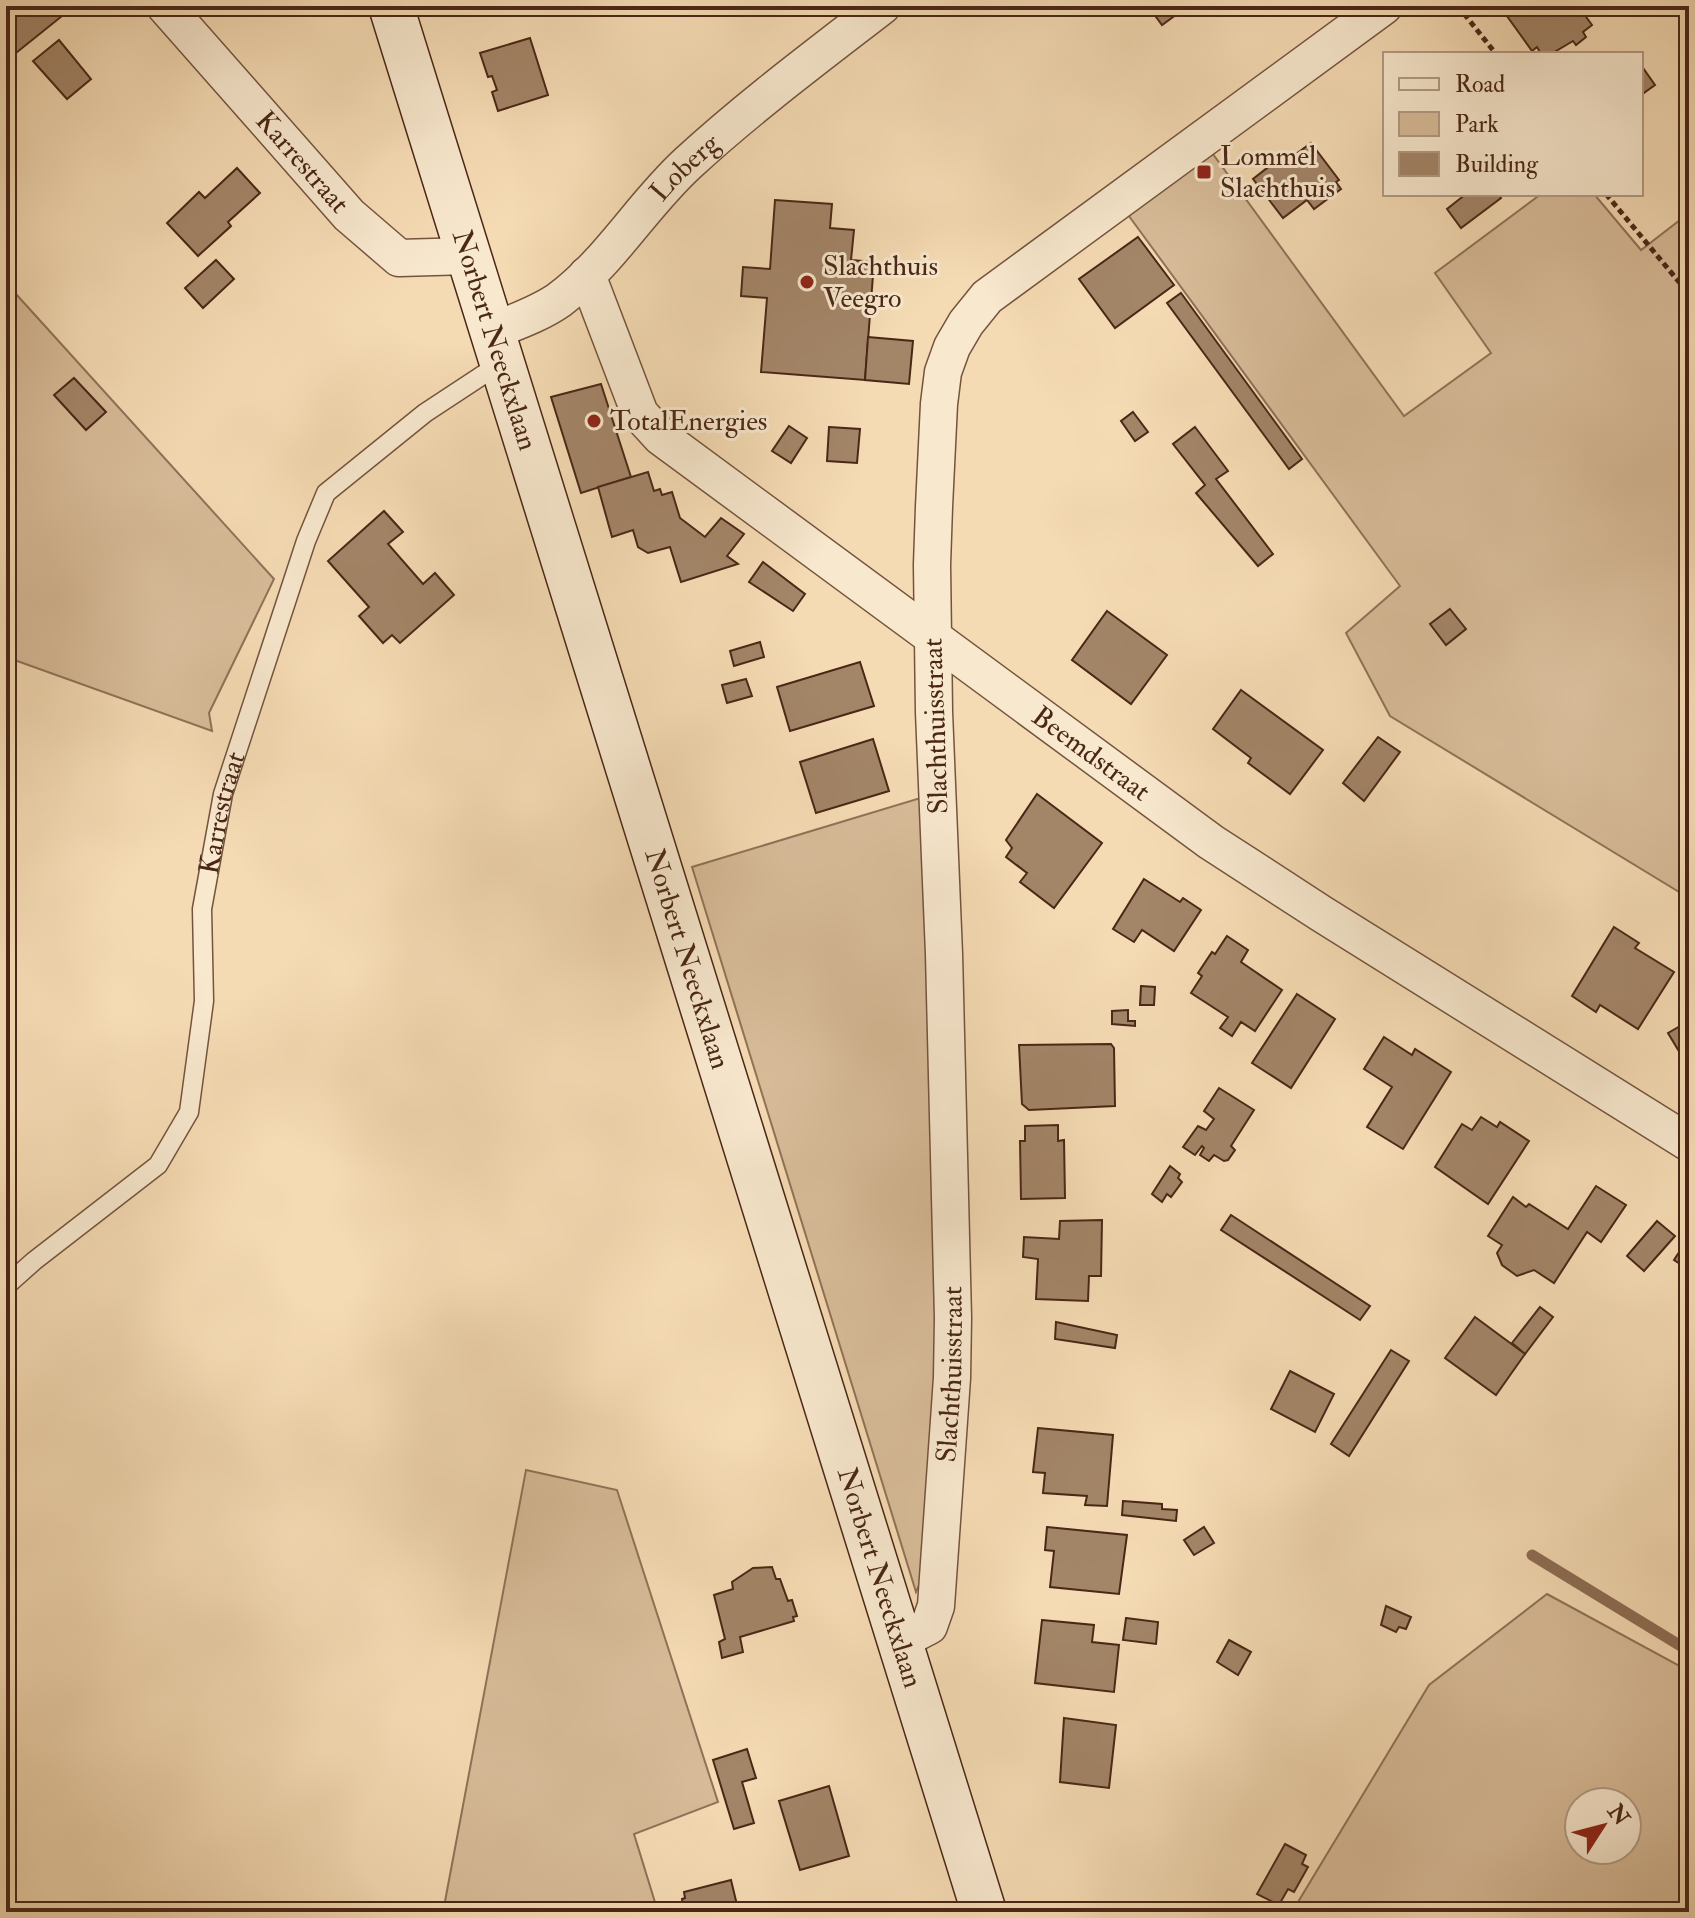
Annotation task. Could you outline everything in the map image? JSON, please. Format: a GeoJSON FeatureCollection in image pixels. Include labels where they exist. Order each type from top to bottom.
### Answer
{"type":"FeatureCollection","features":[{"type":"Feature","properties":{"kind":"main road","name":"Norbert Neeckxlaan"},"geometry":{"type":"LineString","coordinates":[[391,6],[984,1912]]}},
{"type":"Feature","properties":{"kind":"street","name":"Karrestraat"},"geometry":{"type":"LineString","coordinates":[[165,6],[349,215],[399,258],[469,256]]}},
{"type":"Feature","properties":{"kind":"street","name":"Loberg"},"geometry":{"type":"LineString","coordinates":[[498,346],[526,318],[558,300],[587,275],[685,166],[750,109],[882,6]]}},
{"type":"Feature","properties":{"kind":"street","name":"Slachthuisstraat"},"geometry":{"type":"LineString","coordinates":[[900,1641],[929,1626],[936,1606],[952,1378],[952,1238],[932,565],[943,372],[952,347],[966,323],[987,297],[1384,6]]}},
{"type":"Feature","properties":{"kind":"street","name":"Beemdstraat"},"geometry":{"type":"LineString","coordinates":[[587,275],[640,414],[661,437],[1211,842],[1689,1143]]}},
{"type":"Feature","properties":{"kind":"lane","name":"Karrestraat"},"geometry":{"type":"LineString","coordinates":[[6,1286],[158,1165],[189,1112],[204,1001],[202,909],[223,794],[306,541],[326,493],[425,413],[498,346]]}},
{"type":"Feature","properties":{"kind":"path"},"geometry":{"type":"LineString","coordinates":[[1458,6],[1494,52]]}},
{"type":"Feature","properties":{"kind":"path"},"geometry":{"type":"LineString","coordinates":[[1608,196],[1689,294]]}},
{"type":"Feature","properties":{"kind":"green space"},"geometry":{"type":"Polygon","coordinates":[[[1210,150],[1404,416],[1491,353],[1435,273],[1538,196],[1596,196],[1641,250],[1689,213],[1689,898],[1390,716],[1346,633],[1400,586],[1126,212],[1210,150]]]}},
{"type":"Feature","properties":{"kind":"green space"},"geometry":{"type":"Polygon","coordinates":[[[6,283],[274,579],[209,713],[212,731],[6,657],[6,283]]]}},
{"type":"Feature","properties":{"kind":"green space"},"geometry":{"type":"Polygon","coordinates":[[[927,796],[941,1200],[928,1566],[916,1592],[692,867],[927,796]]]}},
{"type":"Feature","properties":{"kind":"green space"},"geometry":{"type":"Polygon","coordinates":[[[526,1470],[617,1490],[718,1802],[634,1834],[658,1912],[443,1912],[526,1470]]]}},
{"type":"Feature","properties":{"kind":"green space"},"geometry":{"type":"Polygon","coordinates":[[[1547,1594],[1689,1671],[1689,1912],[1292,1912],[1429,1685],[1547,1594]]]}},
{"type":"Feature","properties":{"kind":"building"},"geometry":{"type":"Polygon","coordinates":[[[6,6],[70,6],[72,8],[6,61],[6,6]]]}},
{"type":"Feature","properties":{"kind":"building"},"geometry":{"type":"Polygon","coordinates":[[[1148,6],[1188,6],[1162,25],[1148,6]]]}},
{"type":"Feature","properties":{"kind":"building"},"geometry":{"type":"Polygon","coordinates":[[[1505,6],[1578,6],[1592,25],[1583,32],[1586,37],[1576,45],[1573,41],[1554,52],[1540,52],[1537,47],[1532,51],[1502,9],[1505,6]]]}},
{"type":"Feature","properties":{"kind":"building"},"geometry":{"type":"Polygon","coordinates":[[[530,38],[548,95],[498,111],[492,92],[497,90],[492,76],[488,77],[480,53],[530,38]]]}},
{"type":"Feature","properties":{"kind":"building"},"geometry":{"type":"Polygon","coordinates":[[[59,40],[91,79],[67,99],[33,61],[59,40]]]}},
{"type":"Feature","properties":{"kind":"building"},"geometry":{"type":"Polygon","coordinates":[[[1643,68],[1655,85],[1643,94],[1643,68]]]}},
{"type":"Feature","properties":{"kind":"building"},"geometry":{"type":"Polygon","coordinates":[[[1311,143],[1339,180],[1336,182],[1341,189],[1314,209],[1307,200],[1283,218],[1253,179],[1276,161],[1280,166],[1311,143]]]}},
{"type":"Feature","properties":{"kind":"building"},"geometry":{"type":"Polygon","coordinates":[[[237,168],[260,193],[228,222],[231,226],[198,256],[167,223],[199,192],[205,198],[237,168]]]}},
{"type":"Feature","properties":{"kind":"building"},"geometry":{"type":"Polygon","coordinates":[[[1463,196],[1501,198],[1461,228],[1447,209],[1463,196]]]}},
{"type":"Feature","properties":{"kind":"building","name":"Slachthuis Veegro"},"geometry":{"type":"Polygon","coordinates":[[[775,200],[832,204],[830,228],[854,230],[851,260],[874,262],[865,380],[761,372],[767,298],[741,296],[743,267],[770,269],[775,200]]]}},
{"type":"Feature","properties":{"kind":"building"},"geometry":{"type":"Polygon","coordinates":[[[1138,237],[1174,285],[1115,328],[1079,279],[1138,237]]]}},
{"type":"Feature","properties":{"kind":"building"},"geometry":{"type":"Polygon","coordinates":[[[216,260],[234,279],[203,308],[185,288],[216,260]]]}},
{"type":"Feature","properties":{"kind":"building"},"geometry":{"type":"Polygon","coordinates":[[[1181,293],[1302,459],[1289,469],[1167,303],[1181,293]]]}},
{"type":"Feature","properties":{"kind":"building"},"geometry":{"type":"Polygon","coordinates":[[[868,337],[913,341],[909,384],[865,380],[868,337]]]}},
{"type":"Feature","properties":{"kind":"building"},"geometry":{"type":"Polygon","coordinates":[[[74,378],[106,412],[86,430],[54,395],[74,378]]]}},
{"type":"Feature","properties":{"kind":"building"},"geometry":{"type":"Polygon","coordinates":[[[601,384],[631,477],[581,493],[551,397],[601,384]]]}},
{"type":"Feature","properties":{"kind":"building"},"geometry":{"type":"Polygon","coordinates":[[[1133,412],[1148,432],[1135,441],[1121,421],[1133,412]]]}},
{"type":"Feature","properties":{"kind":"building"},"geometry":{"type":"Polygon","coordinates":[[[789,426],[807,438],[791,463],[772,451],[789,426]]]}},
{"type":"Feature","properties":{"kind":"building"},"geometry":{"type":"Polygon","coordinates":[[[829,427],[860,429],[857,463],[827,461],[829,427]]]}},
{"type":"Feature","properties":{"kind":"building"},"geometry":{"type":"Polygon","coordinates":[[[1195,427],[1228,471],[1216,479],[1273,554],[1258,566],[1196,493],[1205,485],[1173,444],[1195,427]]]}},
{"type":"Feature","properties":{"kind":"building"},"geometry":{"type":"Polygon","coordinates":[[[648,472],[654,491],[660,489],[662,495],[672,492],[680,518],[705,537],[721,518],[744,534],[727,556],[738,564],[681,582],[670,547],[648,553],[638,547],[633,530],[612,537],[598,487],[648,472]]]}},
{"type":"Feature","properties":{"kind":"building"},"geometry":{"type":"Polygon","coordinates":[[[384,511],[403,532],[388,544],[423,584],[435,573],[454,595],[400,643],[392,635],[383,643],[359,616],[369,607],[328,561],[384,511]]]}},
{"type":"Feature","properties":{"kind":"building"},"geometry":{"type":"Polygon","coordinates":[[[763,562],[805,594],[793,611],[749,582],[763,562]]]}},
{"type":"Feature","properties":{"kind":"building"},"geometry":{"type":"Polygon","coordinates":[[[1450,609],[1466,629],[1446,645],[1430,624],[1450,609]]]}},
{"type":"Feature","properties":{"kind":"building"},"geometry":{"type":"Polygon","coordinates":[[[1107,611],[1167,655],[1131,704],[1072,660],[1107,611]]]}},
{"type":"Feature","properties":{"kind":"building"},"geometry":{"type":"Polygon","coordinates":[[[760,642],[764,657],[734,666],[730,651],[760,642]]]}},
{"type":"Feature","properties":{"kind":"building"},"geometry":{"type":"Polygon","coordinates":[[[860,662],[874,706],[790,731],[777,687],[860,662]]]}},
{"type":"Feature","properties":{"kind":"building"},"geometry":{"type":"Polygon","coordinates":[[[746,679],[752,696],[727,703],[722,685],[746,679]]]}},
{"type":"Feature","properties":{"kind":"building"},"geometry":{"type":"Polygon","coordinates":[[[1241,690],[1323,750],[1290,794],[1248,763],[1251,758],[1213,729],[1241,690]]]}},
{"type":"Feature","properties":{"kind":"building"},"geometry":{"type":"Polygon","coordinates":[[[1378,737],[1400,752],[1364,801],[1343,783],[1378,737]]]}},
{"type":"Feature","properties":{"kind":"building"},"geometry":{"type":"Polygon","coordinates":[[[873,739],[889,791],[816,813],[800,762],[873,739]]]}},
{"type":"Feature","properties":{"kind":"building"},"geometry":{"type":"Polygon","coordinates":[[[1037,794],[1102,843],[1054,908],[1020,882],[1027,873],[1006,857],[1012,848],[1006,840],[1037,794]]]}},
{"type":"Feature","properties":{"kind":"building"},"geometry":{"type":"Polygon","coordinates":[[[1144,879],[1180,902],[1183,898],[1201,910],[1174,951],[1142,930],[1134,942],[1113,929],[1144,879]]]}},
{"type":"Feature","properties":{"kind":"building"},"geometry":{"type":"Polygon","coordinates":[[[1614,927],[1639,943],[1635,948],[1674,972],[1638,1029],[1600,1005],[1596,1012],[1572,996],[1614,927]]]}},
{"type":"Feature","properties":{"kind":"building"},"geometry":{"type":"Polygon","coordinates":[[[1227,936],[1248,950],[1241,962],[1282,990],[1255,1031],[1241,1022],[1232,1036],[1220,1028],[1228,1017],[1191,993],[1202,976],[1198,973],[1227,936]]]}},
{"type":"Feature","properties":{"kind":"building"},"geometry":{"type":"Polygon","coordinates":[[[1141,986],[1155,987],[1154,1005],[1140,1005],[1141,986]]]}},
{"type":"Feature","properties":{"kind":"building"},"geometry":{"type":"Polygon","coordinates":[[[1297,994],[1335,1019],[1291,1088],[1252,1063],[1297,994]]]}},
{"type":"Feature","properties":{"kind":"building"},"geometry":{"type":"Polygon","coordinates":[[[1128,1010],[1128,1021],[1135,1021],[1135,1026],[1112,1024],[1112,1011],[1128,1010]]]}},
{"type":"Feature","properties":{"kind":"building"},"geometry":{"type":"Polygon","coordinates":[[[1689,1021],[1689,1068],[1668,1033],[1689,1021]]]}},
{"type":"Feature","properties":{"kind":"building"},"geometry":{"type":"Polygon","coordinates":[[[1384,1037],[1412,1055],[1415,1049],[1451,1072],[1403,1149],[1367,1127],[1392,1087],[1364,1069],[1384,1037]]]}},
{"type":"Feature","properties":{"kind":"building"},"geometry":{"type":"Polygon","coordinates":[[[1111,1044],[1114,1048],[1115,1106],[1029,1110],[1022,1104],[1019,1045],[1111,1044]]]}},
{"type":"Feature","properties":{"kind":"building"},"geometry":{"type":"Polygon","coordinates":[[[1219,1088],[1254,1110],[1231,1146],[1235,1150],[1228,1160],[1214,1155],[1209,1161],[1200,1155],[1202,1146],[1195,1155],[1183,1147],[1198,1126],[1206,1130],[1214,1119],[1204,1111],[1219,1088]]]}},
{"type":"Feature","properties":{"kind":"building"},"geometry":{"type":"Polygon","coordinates":[[[1481,1117],[1497,1127],[1500,1122],[1529,1141],[1488,1204],[1435,1167],[1462,1124],[1472,1130],[1481,1117]]]}},
{"type":"Feature","properties":{"kind":"building"},"geometry":{"type":"Polygon","coordinates":[[[1058,1125],[1058,1141],[1064,1140],[1065,1198],[1021,1199],[1020,1141],[1025,1141],[1025,1126],[1058,1125]]]}},
{"type":"Feature","properties":{"kind":"building"},"geometry":{"type":"Polygon","coordinates":[[[1170,1166],[1180,1174],[1178,1178],[1182,1182],[1171,1197],[1167,1194],[1162,1202],[1152,1194],[1170,1166]]]}},
{"type":"Feature","properties":{"kind":"building"},"geometry":{"type":"Polygon","coordinates":[[[1596,1186],[1626,1205],[1601,1242],[1587,1232],[1554,1283],[1534,1270],[1517,1276],[1502,1265],[1497,1253],[1502,1245],[1488,1236],[1513,1197],[1568,1229],[1596,1186]]]}},
{"type":"Feature","properties":{"kind":"building"},"geometry":{"type":"Polygon","coordinates":[[[1231,1215],[1370,1306],[1360,1320],[1221,1230],[1231,1215]]]}},
{"type":"Feature","properties":{"kind":"building"},"geometry":{"type":"Polygon","coordinates":[[[1102,1220],[1101,1276],[1089,1276],[1088,1301],[1036,1299],[1038,1259],[1023,1257],[1024,1237],[1059,1239],[1060,1221],[1102,1220]]]}},
{"type":"Feature","properties":{"kind":"building"},"geometry":{"type":"Polygon","coordinates":[[[1657,1221],[1675,1236],[1644,1271],[1627,1256],[1657,1221]]]}},
{"type":"Feature","properties":{"kind":"building"},"geometry":{"type":"Polygon","coordinates":[[[1689,1237],[1689,1270],[1674,1260],[1689,1237]]]}},
{"type":"Feature","properties":{"kind":"building"},"geometry":{"type":"Polygon","coordinates":[[[1540,1307],[1553,1317],[1525,1354],[1512,1343],[1540,1307]]]}},
{"type":"Feature","properties":{"kind":"building"},"geometry":{"type":"Polygon","coordinates":[[[1475,1317],[1525,1354],[1496,1395],[1445,1358],[1475,1317]]]}},
{"type":"Feature","properties":{"kind":"building"},"geometry":{"type":"Polygon","coordinates":[[[1056,1322],[1117,1335],[1115,1348],[1055,1339],[1056,1322]]]}},
{"type":"Feature","properties":{"kind":"building"},"geometry":{"type":"Polygon","coordinates":[[[1391,1350],[1409,1361],[1349,1456],[1331,1444],[1391,1350]]]}},
{"type":"Feature","properties":{"kind":"building"},"geometry":{"type":"Polygon","coordinates":[[[1290,1371],[1334,1394],[1315,1432],[1271,1409],[1290,1371]]]}},
{"type":"Feature","properties":{"kind":"building"},"geometry":{"type":"Polygon","coordinates":[[[1038,1428],[1113,1435],[1107,1506],[1085,1505],[1087,1496],[1043,1493],[1045,1473],[1033,1472],[1038,1428]]]}},
{"type":"Feature","properties":{"kind":"building"},"geometry":{"type":"Polygon","coordinates":[[[1123,1501],[1162,1504],[1162,1509],[1177,1510],[1176,1521],[1122,1515],[1123,1501]]]}},
{"type":"Feature","properties":{"kind":"building"},"geometry":{"type":"Polygon","coordinates":[[[1047,1527],[1127,1535],[1119,1594],[1050,1587],[1054,1551],[1045,1550],[1047,1527]]]}},
{"type":"Feature","properties":{"kind":"building"},"geometry":{"type":"Polygon","coordinates":[[[1204,1527],[1214,1543],[1194,1555],[1184,1540],[1204,1527]]]}},
{"type":"Feature","properties":{"kind":"building"},"geometry":{"type":"Polygon","coordinates":[[[772,1567],[788,1601],[792,1600],[797,1616],[793,1617],[794,1621],[740,1637],[743,1652],[722,1658],[719,1642],[725,1639],[714,1595],[733,1589],[732,1582],[753,1568],[772,1567]]]}},
{"type":"Feature","properties":{"kind":"building"},"geometry":{"type":"Polygon","coordinates":[[[1386,1606],[1411,1617],[1406,1629],[1399,1627],[1396,1632],[1381,1625],[1386,1606]]]}},
{"type":"Feature","properties":{"kind":"building"},"geometry":{"type":"Polygon","coordinates":[[[1126,1618],[1158,1622],[1156,1644],[1123,1640],[1126,1618]]]}},
{"type":"Feature","properties":{"kind":"building"},"geometry":{"type":"Polygon","coordinates":[[[1042,1620],[1094,1625],[1092,1642],[1119,1645],[1114,1692],[1035,1683],[1042,1620]]]}},
{"type":"Feature","properties":{"kind":"building"},"geometry":{"type":"Polygon","coordinates":[[[1229,1640],[1251,1652],[1238,1675],[1217,1662],[1229,1640]]]}},
{"type":"Feature","properties":{"kind":"building"},"geometry":{"type":"Polygon","coordinates":[[[1064,1718],[1116,1725],[1109,1788],[1060,1782],[1064,1718]]]}},
{"type":"Feature","properties":{"kind":"building"},"geometry":{"type":"Polygon","coordinates":[[[747,1749],[756,1778],[742,1782],[754,1823],[734,1829],[713,1760],[747,1749]]]}},
{"type":"Feature","properties":{"kind":"building"},"geometry":{"type":"Polygon","coordinates":[[[829,1786],[849,1856],[800,1870],[779,1801],[829,1786]]]}},
{"type":"Feature","properties":{"kind":"building"},"geometry":{"type":"Polygon","coordinates":[[[1285,1844],[1306,1855],[1302,1864],[1308,1867],[1294,1892],[1288,1889],[1279,1905],[1257,1894],[1285,1844]]]}},
{"type":"Feature","properties":{"kind":"building"},"geometry":{"type":"Polygon","coordinates":[[[731,1880],[737,1905],[743,1903],[745,1912],[684,1911],[684,1892],[731,1880]]]}},
{"type":"Feature","properties":{"kind":"waterway"},"geometry":{"type":"LineString","coordinates":[[1532,1555],[1689,1651]]}},
{"type":"Feature","properties":{"kind":"place","name":"Lommel Slachthuis"},"geometry":{"type":"Point","coordinates":[1204,172]}},
{"type":"Feature","properties":{"kind":"place","name":"Slachthuis Veegro"},"geometry":{"type":"Point","coordinates":[807,282]}},
{"type":"Feature","properties":{"kind":"place","name":"TotalEnergies"},"geometry":{"type":"Point","coordinates":[594,421]}}]}
